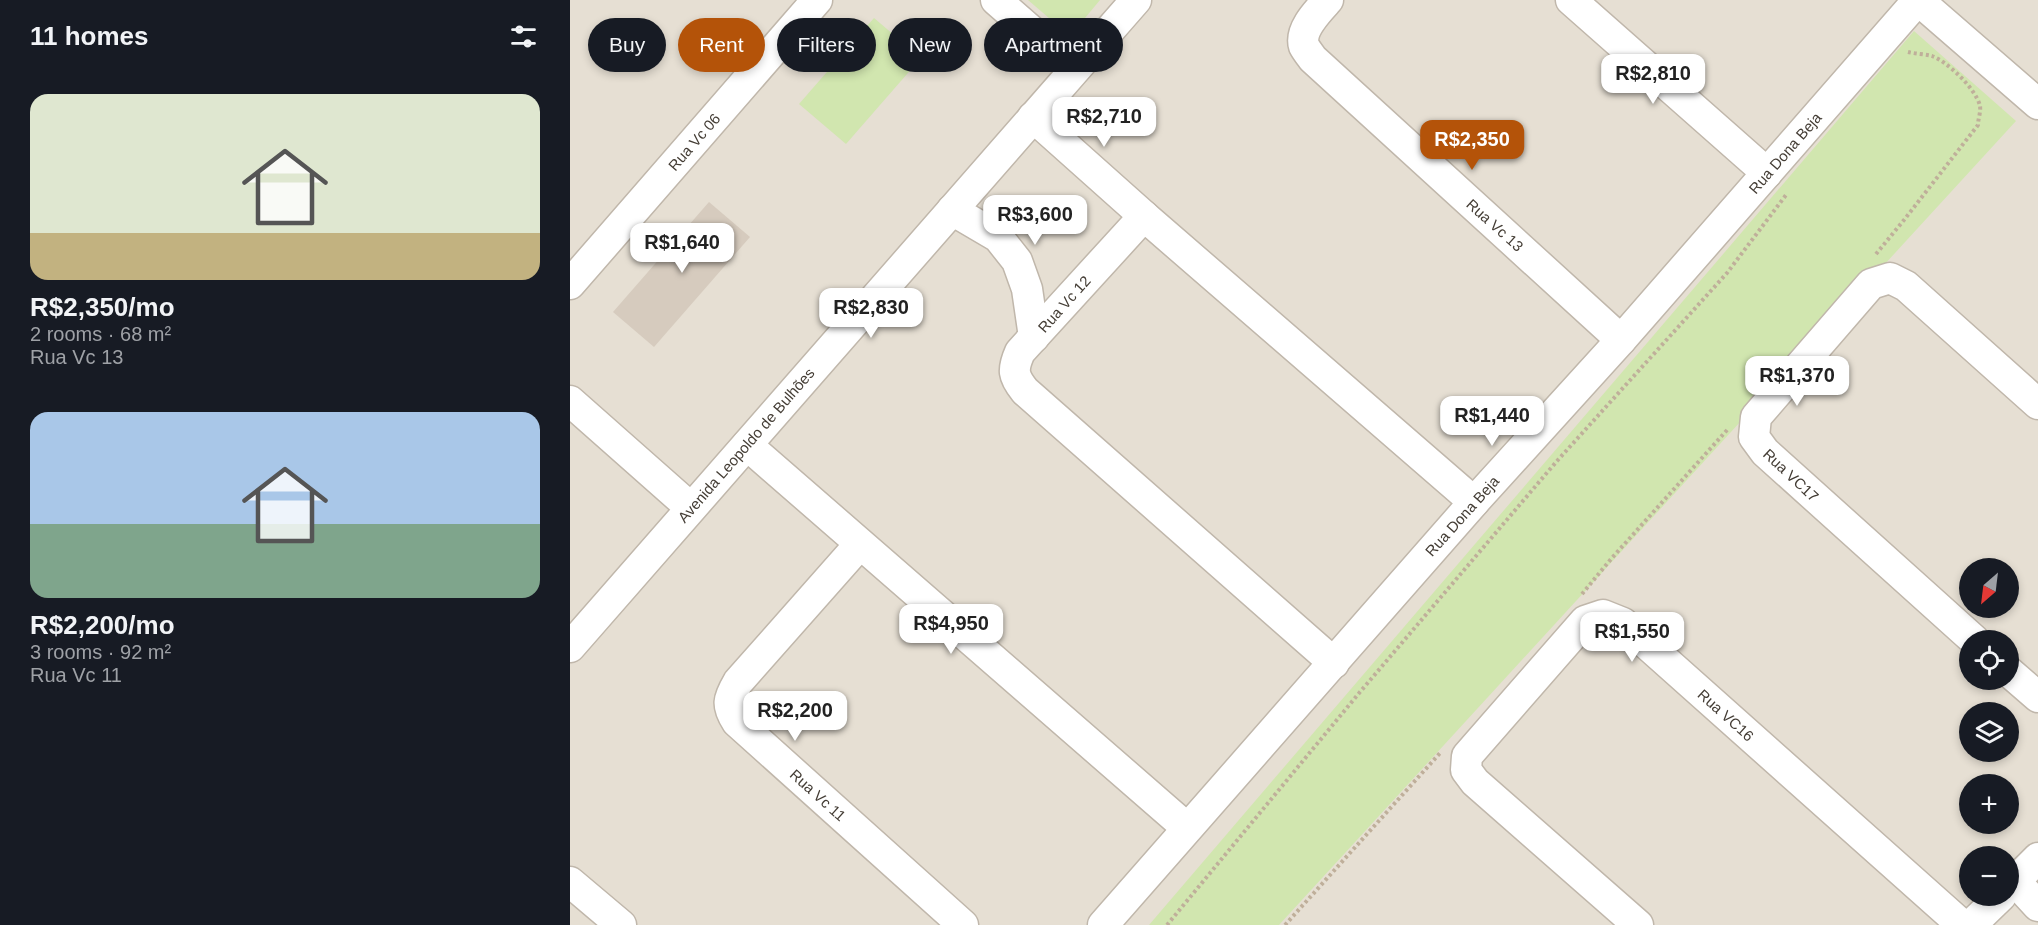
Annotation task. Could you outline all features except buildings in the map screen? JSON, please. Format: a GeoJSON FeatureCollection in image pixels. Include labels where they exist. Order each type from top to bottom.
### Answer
{"type":"FeatureCollection","features":[{"type":"Feature","properties":{"kind":"street","name":"Rua Vc 06"},"geometry":{"type":"LineString","coordinates":[[570,284],[817,0]]}},
{"type":"Feature","properties":{"kind":"street"},"geometry":{"type":"LineString","coordinates":[[996,0],[1017,18]]}},
{"type":"Feature","properties":{"kind":"street","name":"Avenida Leopoldo de Bulhões"},"geometry":{"type":"LineString","coordinates":[[1120,18],[1136,0]]}},
{"type":"Feature","properties":{"kind":"street","name":"Rua Vc 13"},"geometry":{"type":"LineString","coordinates":[[1328,0],[1305,31],[1304,45],[1313,58],[1622,340]]}},
{"type":"Feature","properties":{"kind":"street"},"geometry":{"type":"LineString","coordinates":[[1571,0],[1778,183]]}},
{"type":"Feature","properties":{"kind":"street"},"geometry":{"type":"LineString","coordinates":[[1918,0],[2038,104]]}},
{"type":"Feature","properties":{"kind":"street","name":"Rua Dona Beja"},"geometry":{"type":"LineString","coordinates":[[1103,925],[1474,502],[1622,340],[1778,183],[1918,0]]}},
{"type":"Feature","properties":{"kind":"street","name":"Avenida Leopoldo de Bulhões"},"geometry":{"type":"LineString","coordinates":[[570,647],[1072,72]]}},
{"type":"Feature","properties":{"kind":"street"},"geometry":{"type":"LineString","coordinates":[[1033,117],[1474,502]]}},
{"type":"Feature","properties":{"kind":"street"},"geometry":{"type":"LineString","coordinates":[[952,210],[998,237],[1017,261],[1028,289],[1034,337]]}},
{"type":"Feature","properties":{"kind":"street","name":"Rua Vc 12"},"geometry":{"type":"LineString","coordinates":[[1144,216],[1020,352],[1014,366],[1016,380],[1025,391],[1334,663]]}},
{"type":"Feature","properties":{"kind":"street","name":"Rua VC17"},"geometry":{"type":"LineString","coordinates":[[1963,630],[1765,452],[1754,437],[1756,417],[1871,284],[1890,278],[1906,286],[2038,404]]}},
{"type":"Feature","properties":{"kind":"street"},"geometry":{"type":"LineString","coordinates":[[570,402],[691,508]]}},
{"type":"Feature","properties":{"kind":"street"},"geometry":{"type":"LineString","coordinates":[[747,445],[1187,828]]}},
{"type":"Feature","properties":{"kind":"street","name":"Rua Vc 11"},"geometry":{"type":"LineString","coordinates":[[860,544],[738,682],[730,696],[729,710],[737,722],[963,925]]}},
{"type":"Feature","properties":{"kind":"street","name":"Rua VC16"},"geometry":{"type":"LineString","coordinates":[[1638,925],[1475,782],[1466,770],[1467,756],[1585,621],[1603,615],[1623,623],[1962,925]]}},
{"type":"Feature","properties":{"kind":"street"},"geometry":{"type":"LineString","coordinates":[[2019,681],[2038,697]]}},
{"type":"Feature","properties":{"kind":"street"},"geometry":{"type":"LineString","coordinates":[[2019,877],[2038,858]]}},
{"type":"Feature","properties":{"kind":"street"},"geometry":{"type":"LineString","coordinates":[[570,882],[621,925]]}},
{"type":"Feature","properties":{"kind":"street"},"geometry":{"type":"LineString","coordinates":[[2019,895],[2038,906]]}},
{"type":"Feature","properties":{"kind":"street"},"geometry":{"type":"LineString","coordinates":[[1971,925],[1990,906]]}},
{"type":"Feature","properties":{"kind":"path"},"geometry":{"type":"LineString","coordinates":[[1875,255],[1978,125],[1980,108],[1974,93],[1953,70],[1932,57],[1907,52],[1900,56]]}},
{"type":"Feature","properties":{"kind":"path"},"geometry":{"type":"LineString","coordinates":[[1167,925],[1360,692],[1557,461],[1727,273],[1778,183]]}},
{"type":"Feature","properties":{"kind":"path"},"geometry":{"type":"LineString","coordinates":[[1576,601],[1734,422]]}},
{"type":"Feature","properties":{"kind":"path"},"geometry":{"type":"LineString","coordinates":[[1285,925],[1442,750]]}},
{"type":"Feature","properties":{"kind":"shaded area"},"geometry":{"type":"Polygon","coordinates":[[[570,0],[2038,0],[2038,925],[570,925],[570,0]]]}},
{"type":"Feature","properties":{"kind":"green space"},"geometry":{"type":"Polygon","coordinates":[[[1028,0],[1100,0],[1085,18],[1049,18],[1028,0]]]}},
{"type":"Feature","properties":{"kind":"green space"},"geometry":{"type":"Polygon","coordinates":[[[876,20],[888,30],[888,72],[909,72],[846,144],[799,104],[827,72],[876,72],[876,20]]]}},
{"type":"Feature","properties":{"kind":"green space"},"geometry":{"type":"Polygon","coordinates":[[[1914,31],[2016,121],[1279,925],[1149,925],[1914,31]]]}}]}
